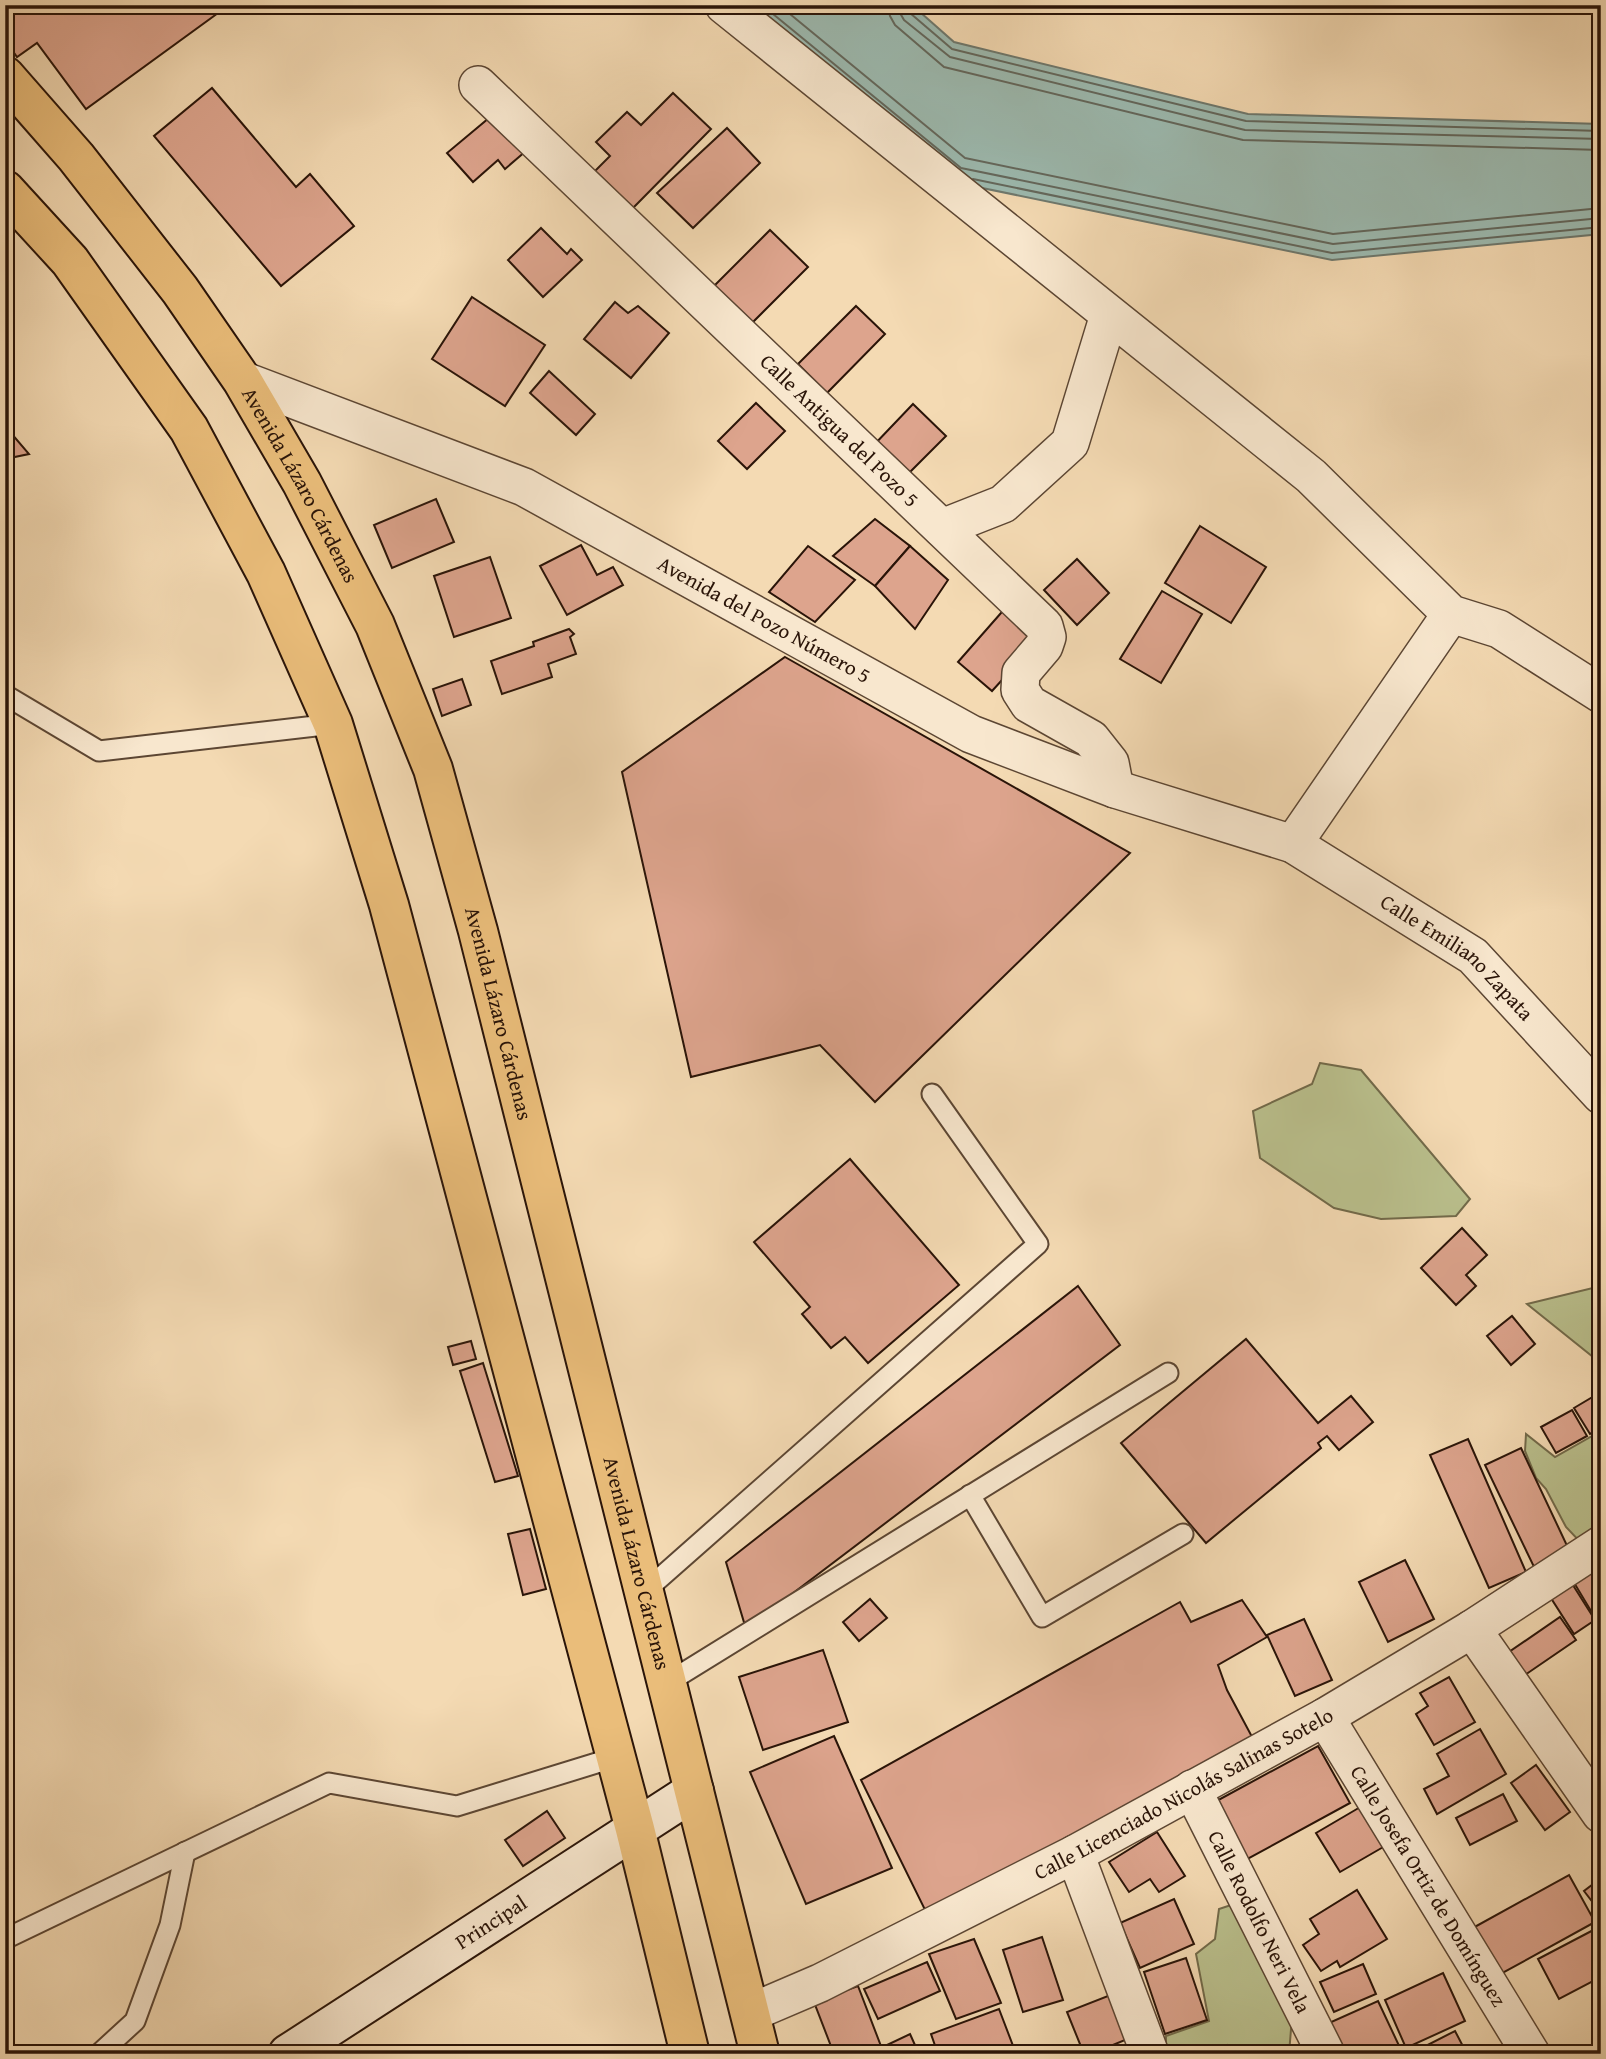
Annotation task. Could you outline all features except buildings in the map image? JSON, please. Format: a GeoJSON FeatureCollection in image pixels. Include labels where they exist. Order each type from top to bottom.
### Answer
{"type":"FeatureCollection","features":[{"type":"Feature","properties":{"kind":"main road","name":"Avenida Lázaro Cárdenas"},"geometry":{"type":"LineString","coordinates":[[5,76],[84,167],[180,290],[242,380],[302,483],[374,625],[433,769],[481,945],[760,2054]]}},
{"type":"Feature","properties":{"kind":"main road"},"geometry":{"type":"LineString","coordinates":[[5,190],[70,261],[189,429],[266,573],[332,724],[392,918],[635,1829],[690,2054]]}},
{"type":"Feature","properties":{"kind":"street"},"geometry":{"type":"LineString","coordinates":[[723,5],[1311,475],[1451,614],[1499,629],[1601,694]]}},
{"type":"Feature","properties":{"kind":"street","name":"Calle Antigua del Pozo 5"},"geometry":{"type":"LineString","coordinates":[[478,85],[1044,626],[1047,637],[1044,646],[1021,673],[1020,690],[1029,704],[1091,739],[1110,763],[1115,789]]}},
{"type":"Feature","properties":{"kind":"street"},"geometry":{"type":"LineString","coordinates":[[942,528],[1003,504],[1070,443],[1109,315]]}},
{"type":"Feature","properties":{"kind":"street","name":"Avenida del Pozo Número 5"},"geometry":{"type":"LineString","coordinates":[[242,380],[524,487],[971,734],[1115,789],[1293,844]]}},
{"type":"Feature","properties":{"kind":"street"},"geometry":{"type":"LineString","coordinates":[[1293,844],[1451,614]]}},
{"type":"Feature","properties":{"kind":"street","name":"Calle Emiliano Zapata"},"geometry":{"type":"LineString","coordinates":[[1293,844],[1473,956],[1601,1095]]}},
{"type":"Feature","properties":{"kind":"street","name":"Calle Licenciado Nicolás Salinas Sotelo"},"geometry":{"type":"LineString","coordinates":[[750,2013],[820,1983],[1075,1854],[1325,1717],[1472,1629],[1601,1545]]}},
{"type":"Feature","properties":{"kind":"street"},"geometry":{"type":"LineString","coordinates":[[1472,1629],[1601,1814]]}},
{"type":"Feature","properties":{"kind":"street","name":"Calle Josefa Ortiz de Domínguez"},"geometry":{"type":"LineString","coordinates":[[1325,1717],[1531,2054]]}},
{"type":"Feature","properties":{"kind":"street","name":"Calle Rodolfo Neri Vela"},"geometry":{"type":"LineString","coordinates":[[1192,1790],[1326,2054]]}},
{"type":"Feature","properties":{"kind":"street","name":"Principal"},"geometry":{"type":"LineString","coordinates":[[288,2054],[694,1791]]}},
{"type":"Feature","properties":{"kind":"street"},"geometry":{"type":"LineString","coordinates":[[1075,1854],[1150,2054]]}},
{"type":"Feature","properties":{"kind":"lane"},"geometry":{"type":"LineString","coordinates":[[5,695],[99,751],[332,724]]}},
{"type":"Feature","properties":{"kind":"lane"},"geometry":{"type":"LineString","coordinates":[[644,1592],[1038,1244],[932,1094]]}},
{"type":"Feature","properties":{"kind":"lane"},"geometry":{"type":"LineString","coordinates":[[667,1683],[1168,1373]]}},
{"type":"Feature","properties":{"kind":"lane"},"geometry":{"type":"LineString","coordinates":[[970,1495],[1042,1617],[1183,1534]]}},
{"type":"Feature","properties":{"kind":"lane"},"geometry":{"type":"LineString","coordinates":[[5,1939],[329,1783],[457,1806],[616,1757]]}},
{"type":"Feature","properties":{"kind":"lane"},"geometry":{"type":"LineString","coordinates":[[99,2054],[135,2021],[170,1925],[185,1853]]}},
{"type":"Feature","properties":{"kind":"green space"},"geometry":{"type":"Polygon","coordinates":[[[1320,1063],[1361,1070],[1470,1199],[1456,1216],[1381,1219],[1334,1208],[1260,1158],[1253,1111],[1312,1084],[1320,1063]]]}},
{"type":"Feature","properties":{"kind":"green space"},"geometry":{"type":"Polygon","coordinates":[[[1601,1286],[1601,1366],[1527,1304],[1601,1286]]]}},
{"type":"Feature","properties":{"kind":"green space"},"geometry":{"type":"Polygon","coordinates":[[[1601,1431],[1601,1535],[1584,1546],[1566,1527],[1546,1489],[1536,1478],[1525,1451],[1526,1434],[1555,1457],[1601,1431]]]}},
{"type":"Feature","properties":{"kind":"green space"},"geometry":{"type":"Polygon","coordinates":[[[1240,1902],[1292,2017],[1289,2054],[1230,2054],[1227,2045],[1205,2054],[1166,2054],[1166,2036],[1209,2021],[1196,1954],[1215,1939],[1219,1909],[1240,1902]]]}},
{"type":"Feature","properties":{"kind":"water"},"geometry":{"type":"Polygon","coordinates":[[[741,5],[912,5],[954,42],[1248,114],[1601,124],[1601,234],[1332,260],[953,182],[741,5]]]}}]}
